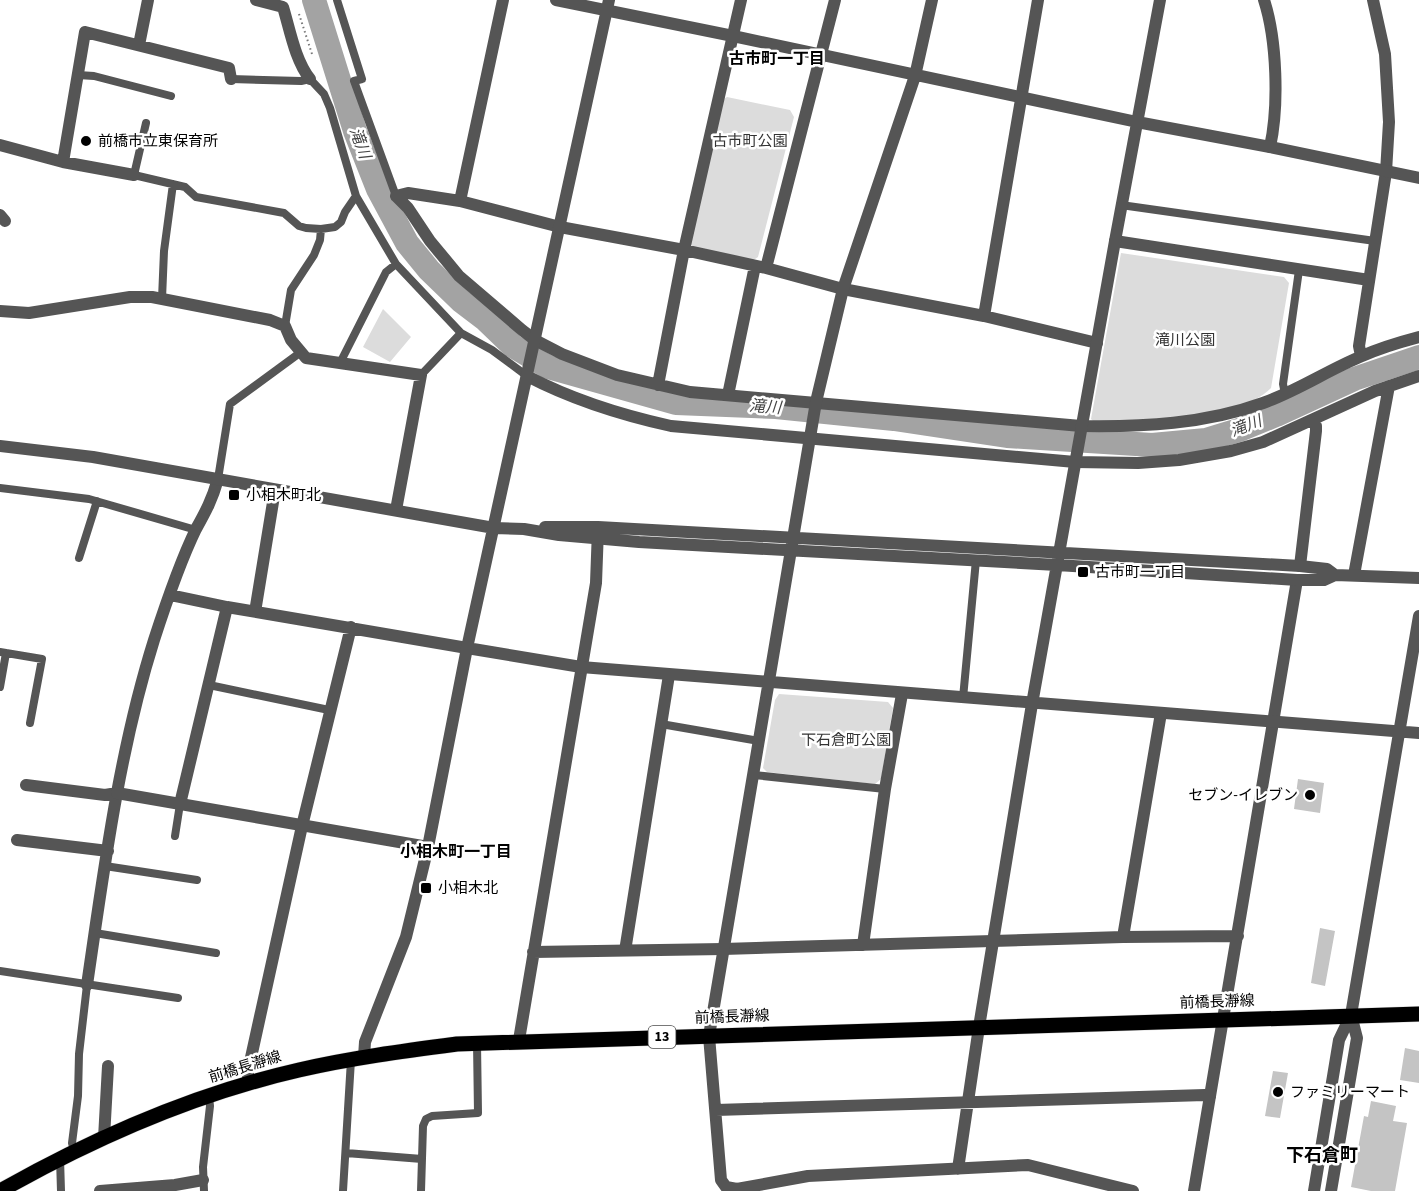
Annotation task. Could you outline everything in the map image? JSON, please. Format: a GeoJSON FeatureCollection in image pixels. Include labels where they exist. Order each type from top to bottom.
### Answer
{"type":"FeatureCollection","features":[{"type":"Feature","properties":{"kind":"main road","name":"前橋長瀞線"},"geometry":{"type":"LineString","coordinates":[[0,1191],[67,1154],[104,1138],[165,1112],[248,1084],[299,1070],[357,1059],[477,1043],[1419,1014]]}},
{"type":"Feature","properties":{"kind":"street"},"geometry":{"type":"LineString","coordinates":[[139,45],[148,0]]}},
{"type":"Feature","properties":{"kind":"street"},"geometry":{"type":"LineString","coordinates":[[256,0],[283,7],[297,54],[310,79]]}},
{"type":"Feature","properties":{"kind":"street"},"geometry":{"type":"LineString","coordinates":[[460,201],[503,0]]}},
{"type":"Feature","properties":{"kind":"street"},"geometry":{"type":"LineString","coordinates":[[556,0],[608,6],[733,36],[915,75],[1419,178]]}},
{"type":"Feature","properties":{"kind":"street"},"geometry":{"type":"LineString","coordinates":[[658,385],[684,250],[741,0]]}},
{"type":"Feature","properties":{"kind":"street"},"geometry":{"type":"LineString","coordinates":[[728,395],[760,267],[835,0]]}},
{"type":"Feature","properties":{"kind":"street"},"geometry":{"type":"LineString","coordinates":[[932,0],[915,75],[843,289],[810,436],[709,1036],[721,1180],[726,1187],[731,1189],[808,1176],[1036,1166],[1133,1191]]}},
{"type":"Feature","properties":{"kind":"street"},"geometry":{"type":"LineString","coordinates":[[984,316],[1038,0]]}},
{"type":"Feature","properties":{"kind":"street"},"geometry":{"type":"LineString","coordinates":[[958,1169],[966,1103],[1032,704],[1160,0]]}},
{"type":"Feature","properties":{"kind":"street"},"geometry":{"type":"LineString","coordinates":[[1264,0],[1269,18],[1276,87],[1270,147]]}},
{"type":"Feature","properties":{"kind":"street"},"geometry":{"type":"LineString","coordinates":[[1361,356],[1359,346],[1386,172],[1389,112],[1385,54],[1373,0]]}},
{"type":"Feature","properties":{"kind":"street"},"geometry":{"type":"LineString","coordinates":[[357,1059],[406,938],[428,847],[467,648],[608,6]]}},
{"type":"Feature","properties":{"kind":"street"},"geometry":{"type":"LineString","coordinates":[[63,162],[85,32],[228,68],[231,79]]}},
{"type":"Feature","properties":{"kind":"street"},"geometry":{"type":"LineString","coordinates":[[0,145],[63,162],[134,175]]}},
{"type":"Feature","properties":{"kind":"street"},"geometry":{"type":"LineString","coordinates":[[396,196],[408,193],[460,201],[560,227],[684,250],[843,289],[984,316],[1097,343]]}},
{"type":"Feature","properties":{"kind":"street"},"geometry":{"type":"LineString","coordinates":[[396,196],[408,208],[430,241],[459,276],[534,342],[637,381],[690,392],[1081,426],[1139,426],[1196,420],[1244,410],[1285,394],[1361,356],[1419,337]]}},
{"type":"Feature","properties":{"kind":"street"},"geometry":{"type":"LineString","coordinates":[[1115,241],[1369,280]]}},
{"type":"Feature","properties":{"kind":"street"},"geometry":{"type":"LineString","coordinates":[[0,311],[29,314],[130,297],[162,299],[260,317],[285,326],[291,340],[306,358],[421,375],[396,510]]}},
{"type":"Feature","properties":{"kind":"street"},"geometry":{"type":"LineString","coordinates":[[528,374],[583,402],[671,426],[810,436],[1075,462],[1137,463],[1204,456],[1263,442],[1375,391],[1419,376]]}},
{"type":"Feature","properties":{"kind":"street"},"geometry":{"type":"LineString","coordinates":[[1354,576],[1389,386]]}},
{"type":"Feature","properties":{"kind":"street"},"geometry":{"type":"LineString","coordinates":[[1300,566],[1316,431],[1312,420]]}},
{"type":"Feature","properties":{"kind":"street"},"geometry":{"type":"LineString","coordinates":[[0,446],[93,457],[495,528],[524,529],[559,535],[598,532],[639,542],[793,545],[1058,559],[1300,566],[1327,569],[1335,575]]}},
{"type":"Feature","properties":{"kind":"street"},"geometry":{"type":"LineString","coordinates":[[87,985],[117,793],[143,678],[170,595],[196,530],[208,511],[218,480]]}},
{"type":"Feature","properties":{"kind":"street"},"geometry":{"type":"LineString","coordinates":[[255,612],[275,490]]}},
{"type":"Feature","properties":{"kind":"street"},"geometry":{"type":"LineString","coordinates":[[519,1040],[596,583],[598,532]]}},
{"type":"Feature","properties":{"kind":"street"},"geometry":{"type":"LineString","coordinates":[[793,545],[976,560],[1058,559],[1297,580],[1324,580],[1335,575],[1419,578]]}},
{"type":"Feature","properties":{"kind":"street"},"geometry":{"type":"LineString","coordinates":[[1194,1191],[1297,580]]}},
{"type":"Feature","properties":{"kind":"street"},"geometry":{"type":"LineString","coordinates":[[170,595],[226,607],[581,667],[1419,733]]}},
{"type":"Feature","properties":{"kind":"street"},"geometry":{"type":"LineString","coordinates":[[180,804],[226,607]]}},
{"type":"Feature","properties":{"kind":"street"},"geometry":{"type":"LineString","coordinates":[[1314,1191],[1339,1040],[1351,1016],[1419,616]]}},
{"type":"Feature","properties":{"kind":"street"},"geometry":{"type":"LineString","coordinates":[[248,1084],[248,1071],[302,826],[351,627]]}},
{"type":"Feature","properties":{"kind":"street"},"geometry":{"type":"LineString","coordinates":[[625,951],[669,675]]}},
{"type":"Feature","properties":{"kind":"street"},"geometry":{"type":"LineString","coordinates":[[863,945],[885,789],[902,694]]}},
{"type":"Feature","properties":{"kind":"street"},"geometry":{"type":"LineString","coordinates":[[1123,937],[1161,713]]}},
{"type":"Feature","properties":{"kind":"street"},"geometry":{"type":"LineString","coordinates":[[26,785],[105,795],[117,793],[428,847]]}},
{"type":"Feature","properties":{"kind":"street"},"geometry":{"type":"LineString","coordinates":[[17,840],[108,851]]}},
{"type":"Feature","properties":{"kind":"street"},"geometry":{"type":"LineString","coordinates":[[533,952],[1238,936]]}},
{"type":"Feature","properties":{"kind":"street"},"geometry":{"type":"LineString","coordinates":[[1331,1191],[1357,1038],[1351,1016]]}},
{"type":"Feature","properties":{"kind":"street"},"geometry":{"type":"LineString","coordinates":[[104,1138],[108,1066]]}},
{"type":"Feature","properties":{"kind":"street"},"geometry":{"type":"LineString","coordinates":[[716,1110],[1205,1095],[1210,1097]]}},
{"type":"Feature","properties":{"kind":"street"},"geometry":{"type":"LineString","coordinates":[[100,1191],[175,1185],[203,1186]]}},
{"type":"Feature","properties":{"kind":"lane"},"geometry":{"type":"LineString","coordinates":[[337,0],[362,78],[354,81],[396,196]]}},
{"type":"Feature","properties":{"kind":"lane"},"geometry":{"type":"LineString","coordinates":[[78,75],[94,76],[171,96]]}},
{"type":"Feature","properties":{"kind":"lane"},"geometry":{"type":"LineString","coordinates":[[231,79],[302,81],[310,79],[324,94],[330,108],[356,196],[396,264],[462,333],[528,374]]}},
{"type":"Feature","properties":{"kind":"lane"},"geometry":{"type":"LineString","coordinates":[[146,123],[134,175],[185,187],[196,197],[284,213],[299,226],[321,229],[335,227],[341,222],[356,196]]}},
{"type":"Feature","properties":{"kind":"lane"},"geometry":{"type":"LineString","coordinates":[[162,299],[164,251],[173,184]]}},
{"type":"Feature","properties":{"kind":"lane"},"geometry":{"type":"LineString","coordinates":[[1121,205],[1375,241]]}},
{"type":"Feature","properties":{"kind":"lane"},"geometry":{"type":"LineString","coordinates":[[285,326],[291,290],[314,255],[320,240],[321,229]]}},
{"type":"Feature","properties":{"kind":"lane"},"geometry":{"type":"LineString","coordinates":[[340,363],[386,272],[396,264]]}},
{"type":"Feature","properties":{"kind":"lane"},"geometry":{"type":"LineString","coordinates":[[1285,394],[1283,384],[1299,270]]}},
{"type":"Feature","properties":{"kind":"lane"},"geometry":{"type":"LineString","coordinates":[[421,375],[462,333]]}},
{"type":"Feature","properties":{"kind":"lane"},"geometry":{"type":"LineString","coordinates":[[218,480],[230,404],[301,352]]}},
{"type":"Feature","properties":{"kind":"lane"},"geometry":{"type":"LineString","coordinates":[[0,488],[97,501],[196,530]]}},
{"type":"Feature","properties":{"kind":"lane"},"geometry":{"type":"LineString","coordinates":[[79,558],[97,501]]}},
{"type":"Feature","properties":{"kind":"lane"},"geometry":{"type":"LineString","coordinates":[[963,698],[976,560]]}},
{"type":"Feature","properties":{"kind":"lane"},"geometry":{"type":"LineString","coordinates":[[0,687],[3,653],[42,659],[30,723]]}},
{"type":"Feature","properties":{"kind":"lane"},"geometry":{"type":"LineString","coordinates":[[209,685],[329,710]]}},
{"type":"Feature","properties":{"kind":"lane"},"geometry":{"type":"LineString","coordinates":[[661,724],[759,741]]}},
{"type":"Feature","properties":{"kind":"lane"},"geometry":{"type":"LineString","coordinates":[[754,775],[885,789]]}},
{"type":"Feature","properties":{"kind":"lane"},"geometry":{"type":"LineString","coordinates":[[175,836],[180,804]]}},
{"type":"Feature","properties":{"kind":"lane"},"geometry":{"type":"LineString","coordinates":[[105,866],[197,880]]}},
{"type":"Feature","properties":{"kind":"lane"},"geometry":{"type":"LineString","coordinates":[[95,933],[216,953]]}},
{"type":"Feature","properties":{"kind":"lane"},"geometry":{"type":"LineString","coordinates":[[0,971],[178,998]]}},
{"type":"Feature","properties":{"kind":"lane"},"geometry":{"type":"LineString","coordinates":[[61,1191],[67,1154],[72,1143],[78,1096],[79,1054],[87,985]]}},
{"type":"Feature","properties":{"kind":"lane"},"geometry":{"type":"LineString","coordinates":[[421,1191],[423,1126],[426,1119],[432,1116],[478,1113],[477,1043]]}},
{"type":"Feature","properties":{"kind":"lane"},"geometry":{"type":"LineString","coordinates":[[343,1191],[357,1059]]}},
{"type":"Feature","properties":{"kind":"lane"},"geometry":{"type":"LineString","coordinates":[[203,1186],[209,1097]]}},
{"type":"Feature","properties":{"kind":"lane"},"geometry":{"type":"LineString","coordinates":[[346,1153],[422,1159]]}},
{"type":"Feature","properties":{"kind":"path"},"geometry":{"type":"LineString","coordinates":[[299,11],[312,55]]}},
{"type":"Feature","properties":{"kind":"green space","name":"古市町公園"},"geometry":{"type":"Polygon","coordinates":[[[727,97],[790,110],[794,117],[758,257],[752,261],[695,250],[690,243],[720,101],[727,97]]]}},
{"type":"Feature","properties":{"kind":"green space","name":"滝川公園"},"geometry":{"type":"Polygon","coordinates":[[[1121,253],[1284,277],[1289,283],[1271,388],[1255,399],[1235,408],[1212,414],[1162,420],[1094,422],[1091,419],[1121,253]]]}},
{"type":"Feature","properties":{"kind":"green space"},"geometry":{"type":"Polygon","coordinates":[[[383,309],[411,337],[390,362],[363,347],[383,309]]]}},
{"type":"Feature","properties":{"kind":"green space","name":"下石倉町公園"},"geometry":{"type":"Polygon","coordinates":[[[779,694],[888,702],[893,708],[881,779],[875,784],[767,772],[763,768],[775,700],[779,694]]]}},
{"type":"Feature","properties":{"kind":"building"},"geometry":{"type":"Polygon","coordinates":[[[1298,779],[1324,783],[1320,813],[1294,809],[1298,779]]]}},
{"type":"Feature","properties":{"kind":"building"},"geometry":{"type":"Polygon","coordinates":[[[1320,928],[1335,931],[1325,986],[1311,983],[1320,928]]]}},
{"type":"Feature","properties":{"kind":"building"},"geometry":{"type":"Polygon","coordinates":[[[1405,1048],[1419,1051],[1419,1083],[1400,1080],[1405,1048]]]}},
{"type":"Feature","properties":{"kind":"building"},"geometry":{"type":"Polygon","coordinates":[[[1273,1071],[1288,1073],[1280,1118],[1265,1116],[1273,1071]]]}},
{"type":"Feature","properties":{"kind":"building"},"geometry":{"type":"Polygon","coordinates":[[[1371,1101],[1396,1106],[1393,1121],[1407,1123],[1395,1191],[1371,1191],[1351,1187],[1364,1116],[1368,1117],[1371,1101]]]}},
{"type":"Feature","properties":{"kind":"waterway","name":"滝川"},"geometry":{"type":"LineString","coordinates":[[314,0],[355,131],[378,189],[407,243],[429,270],[461,301],[486,320],[513,346],[548,367],[676,403],[776,407],[894,419],[1007,436],[1152,445],[1206,440],[1242,429],[1354,379],[1419,357]]}},
{"type":"Feature","properties":{"kind":"place","name":"前橋市立東保育所"},"geometry":{"type":"Point","coordinates":[86,141]}},
{"type":"Feature","properties":{"kind":"place","name":"小相木町北"},"geometry":{"type":"Point","coordinates":[234,495]}},
{"type":"Feature","properties":{"kind":"place","name":"古市町一丁目"},"geometry":{"type":"Point","coordinates":[1083,572]}},
{"type":"Feature","properties":{"kind":"place","name":"セブン-イレブン"},"geometry":{"type":"Point","coordinates":[1310,795]}},
{"type":"Feature","properties":{"kind":"place","name":"小相木北"},"geometry":{"type":"Point","coordinates":[426,888]}},
{"type":"Feature","properties":{"kind":"place","name":"ファミリーマート"},"geometry":{"type":"Point","coordinates":[1278,1092]}},
{"type":"Feature","properties":{"kind":"district","name":"古市町一丁目"},"geometry":{"type":"Point","coordinates":[777,59]}},
{"type":"Feature","properties":{"kind":"district","name":"小相木町一丁目"},"geometry":{"type":"Point","coordinates":[456,852]}},
{"type":"Feature","properties":{"kind":"district","name":"下石倉町"},"geometry":{"type":"Point","coordinates":[1322,1155]}}]}
